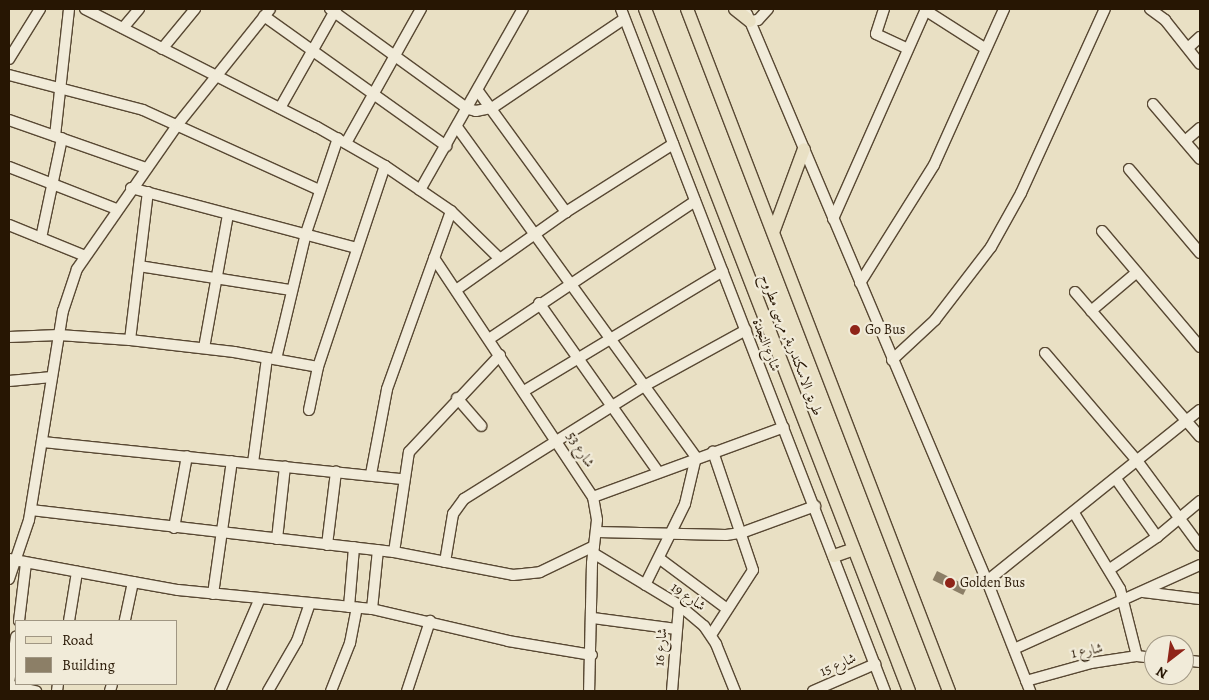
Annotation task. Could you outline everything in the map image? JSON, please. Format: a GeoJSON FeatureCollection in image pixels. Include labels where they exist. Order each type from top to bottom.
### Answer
{"type":"FeatureCollection","features":[{"type":"Feature","properties":{"kind":"main road","name":"طريق الاسكندرية, مرسى مطروح"},"geometry":{"type":"LineString","coordinates":[[645,9],[909,691]]}},
{"type":"Feature","properties":{"kind":"main road","name":"طريق الاسكندرية, مرسى مطروح"},"geometry":{"type":"LineString","coordinates":[[688,9],[949,691]]}},
{"type":"Feature","properties":{"kind":"main road"},"geometry":{"type":"LineString","coordinates":[[735,9],[747,15]]}},
{"type":"Feature","properties":{"kind":"main road"},"geometry":{"type":"LineString","coordinates":[[774,230],[804,149]]}},
{"type":"Feature","properties":{"kind":"main road"},"geometry":{"type":"LineString","coordinates":[[834,556],[854,549]]}},
{"type":"Feature","properties":{"kind":"street"},"geometry":{"type":"LineString","coordinates":[[9,59],[40,9]]}},
{"type":"Feature","properties":{"kind":"street"},"geometry":{"type":"LineString","coordinates":[[41,238],[52,183],[58,137],[60,88],[70,9]]}},
{"type":"Feature","properties":{"kind":"street"},"geometry":{"type":"LineString","coordinates":[[85,9],[280,108],[384,166],[451,211],[499,258]]}},
{"type":"Feature","properties":{"kind":"street"},"geometry":{"type":"LineString","coordinates":[[123,28],[139,9]]}},
{"type":"Feature","properties":{"kind":"street"},"geometry":{"type":"LineString","coordinates":[[162,48],[195,9]]}},
{"type":"Feature","properties":{"kind":"street"},"geometry":{"type":"LineString","coordinates":[[253,463],[272,359],[319,190],[342,141],[373,95],[420,9]]}},
{"type":"Feature","properties":{"kind":"street"},"geometry":{"type":"LineString","coordinates":[[420,190],[468,110],[523,9]]}},
{"type":"Feature","properties":{"kind":"street"},"geometry":{"type":"LineString","coordinates":[[747,15],[758,20],[768,9]]}},
{"type":"Feature","properties":{"kind":"street"},"geometry":{"type":"LineString","coordinates":[[884,9],[876,34],[908,49]]}},
{"type":"Feature","properties":{"kind":"street"},"geometry":{"type":"LineString","coordinates":[[860,283],[934,165],[1004,9]]}},
{"type":"Feature","properties":{"kind":"street"},"geometry":{"type":"LineString","coordinates":[[892,360],[935,320],[990,247],[1021,193],[1105,9]]}},
{"type":"Feature","properties":{"kind":"street"},"geometry":{"type":"LineString","coordinates":[[1150,9],[1165,20],[1200,64]]}},
{"type":"Feature","properties":{"kind":"street"},"geometry":{"type":"LineString","coordinates":[[280,108],[333,10],[468,110],[492,108],[622,14]]}},
{"type":"Feature","properties":{"kind":"street"},"geometry":{"type":"LineString","coordinates":[[833,219],[925,10],[986,49]]}},
{"type":"Feature","properties":{"kind":"street"},"geometry":{"type":"LineString","coordinates":[[9,579],[17,561],[31,510],[67,295],[84,256],[178,124],[215,75],[267,12],[311,50],[446,146]]}},
{"type":"Feature","properties":{"kind":"street","name":"شارع النجدة"},"geometry":{"type":"LineString","coordinates":[[622,14],[815,506],[885,691]]}},
{"type":"Feature","properties":{"kind":"street"},"geometry":{"type":"LineString","coordinates":[[747,15],[987,581],[1030,691]]}},
{"type":"Feature","properties":{"kind":"street"},"geometry":{"type":"LineString","coordinates":[[1188,48],[1200,37]]}},
{"type":"Feature","properties":{"kind":"street"},"geometry":{"type":"LineString","coordinates":[[9,75],[136,108],[178,124],[319,190]]}},
{"type":"Feature","properties":{"kind":"street"},"geometry":{"type":"LineString","coordinates":[[478,91],[566,212]]}},
{"type":"Feature","properties":{"kind":"street"},"geometry":{"type":"LineString","coordinates":[[1153,104],[1200,159]]}},
{"type":"Feature","properties":{"kind":"street"},"geometry":{"type":"LineString","coordinates":[[9,120],[146,168]]}},
{"type":"Feature","properties":{"kind":"street"},"geometry":{"type":"LineString","coordinates":[[457,127],[571,282],[611,340],[646,385],[696,458],[691,487],[672,535],[646,585]]}},
{"type":"Feature","properties":{"kind":"street"},"geometry":{"type":"LineString","coordinates":[[1185,141],[1200,128]]}},
{"type":"Feature","properties":{"kind":"street"},"geometry":{"type":"LineString","coordinates":[[456,290],[566,212],[673,144]]}},
{"type":"Feature","properties":{"kind":"street"},"geometry":{"type":"LineString","coordinates":[[309,410],[318,367],[384,166]]}},
{"type":"Feature","properties":{"kind":"street"},"geometry":{"type":"LineString","coordinates":[[9,167],[116,209]]}},
{"type":"Feature","properties":{"kind":"street"},"geometry":{"type":"LineString","coordinates":[[1129,169],[1200,253]]}},
{"type":"Feature","properties":{"kind":"street"},"geometry":{"type":"LineString","coordinates":[[131,188],[228,214],[306,232],[356,248]]}},
{"type":"Feature","properties":{"kind":"street"},"geometry":{"type":"LineString","coordinates":[[130,340],[148,192]]}},
{"type":"Feature","properties":{"kind":"street"},"geometry":{"type":"LineString","coordinates":[[489,339],[571,282],[695,201]]}},
{"type":"Feature","properties":{"kind":"street"},"geometry":{"type":"LineString","coordinates":[[371,474],[387,389],[451,211]]}},
{"type":"Feature","properties":{"kind":"street"},"geometry":{"type":"LineString","coordinates":[[204,348],[228,214]]}},
{"type":"Feature","properties":{"kind":"street"},"geometry":{"type":"LineString","coordinates":[[9,225],[84,256]]}},
{"type":"Feature","properties":{"kind":"street"},"geometry":{"type":"LineString","coordinates":[[1102,231],[1200,346]]}},
{"type":"Feature","properties":{"kind":"street","name":"شارع 53"},"geometry":{"type":"LineString","coordinates":[[434,258],[557,440],[593,497],[596,532],[593,550],[592,655],[589,691]]}},
{"type":"Feature","properties":{"kind":"street"},"geometry":{"type":"LineString","coordinates":[[139,266],[292,290]]}},
{"type":"Feature","properties":{"kind":"street"},"geometry":{"type":"LineString","coordinates":[[524,391],[723,271]]}},
{"type":"Feature","properties":{"kind":"street"},"geometry":{"type":"LineString","coordinates":[[1091,311],[1137,272]]}},
{"type":"Feature","properties":{"kind":"street"},"geometry":{"type":"LineString","coordinates":[[1075,292],[1200,437]]}},
{"type":"Feature","properties":{"kind":"street"},"geometry":{"type":"LineString","coordinates":[[539,304],[658,472]]}},
{"type":"Feature","properties":{"kind":"street"},"geometry":{"type":"LineString","coordinates":[[446,562],[457,507],[611,406],[746,330]]}},
{"type":"Feature","properties":{"kind":"street"},"geometry":{"type":"LineString","coordinates":[[9,337],[59,335],[130,340],[204,348],[318,367]]}},
{"type":"Feature","properties":{"kind":"street"},"geometry":{"type":"LineString","coordinates":[[1045,353],[1138,462],[1200,546]]}},
{"type":"Feature","properties":{"kind":"street"},"geometry":{"type":"LineString","coordinates":[[394,552],[402,480],[409,452],[457,398],[500,355]]}},
{"type":"Feature","properties":{"kind":"street"},"geometry":{"type":"LineString","coordinates":[[9,381],[52,377]]}},
{"type":"Feature","properties":{"kind":"street"},"geometry":{"type":"LineString","coordinates":[[457,398],[481,426]]}},
{"type":"Feature","properties":{"kind":"street"},"geometry":{"type":"LineString","coordinates":[[987,581],[1138,462],[1200,410]]}},
{"type":"Feature","properties":{"kind":"street"},"geometry":{"type":"LineString","coordinates":[[593,497],[784,427]]}},
{"type":"Feature","properties":{"kind":"street"},"geometry":{"type":"LineString","coordinates":[[43,442],[371,474],[402,480]]}},
{"type":"Feature","properties":{"kind":"street"},"geometry":{"type":"LineString","coordinates":[[711,635],[726,608],[753,570],[713,452]]}},
{"type":"Feature","properties":{"kind":"street"},"geometry":{"type":"LineString","coordinates":[[174,528],[187,456]]}},
{"type":"Feature","properties":{"kind":"street"},"geometry":{"type":"LineString","coordinates":[[213,594],[232,461]]}},
{"type":"Feature","properties":{"kind":"street"},"geometry":{"type":"LineString","coordinates":[[277,539],[285,466]]}},
{"type":"Feature","properties":{"kind":"street"},"geometry":{"type":"LineString","coordinates":[[327,545],[336,472]]}},
{"type":"Feature","properties":{"kind":"street"},"geometry":{"type":"LineString","coordinates":[[1116,479],[1157,537]]}},
{"type":"Feature","properties":{"kind":"street"},"geometry":{"type":"LineString","coordinates":[[1110,569],[1157,537],[1200,501]]}},
{"type":"Feature","properties":{"kind":"street"},"geometry":{"type":"LineString","coordinates":[[596,532],[672,535],[741,533],[815,506]]}},
{"type":"Feature","properties":{"kind":"street"},"geometry":{"type":"LineString","coordinates":[[31,510],[394,552],[497,574],[525,575],[540,572],[593,550]]}},
{"type":"Feature","properties":{"kind":"street"},"geometry":{"type":"LineString","coordinates":[[1074,512],[1110,569],[1125,601],[1137,656]]}},
{"type":"Feature","properties":{"kind":"street"},"geometry":{"type":"LineString","coordinates":[[331,691],[350,643],[353,608],[354,548]]}},
{"type":"Feature","properties":{"kind":"street"},"geometry":{"type":"LineString","coordinates":[[372,609],[378,550]]}},
{"type":"Feature","properties":{"kind":"street","name":"شارع 19"},"geometry":{"type":"LineString","coordinates":[[593,550],[679,605],[711,635],[735,691]]}},
{"type":"Feature","properties":{"kind":"street"},"geometry":{"type":"LineString","coordinates":[[660,558],[726,608]]}},
{"type":"Feature","properties":{"kind":"street"},"geometry":{"type":"LineString","coordinates":[[17,561],[213,594],[372,609],[430,621],[508,642],[592,655]]}},
{"type":"Feature","properties":{"kind":"street"},"geometry":{"type":"LineString","coordinates":[[17,561],[18,620]]}},
{"type":"Feature","properties":{"kind":"street"},"geometry":{"type":"LineString","coordinates":[[1014,649],[1125,601],[1200,565]]}},
{"type":"Feature","properties":{"kind":"street"},"geometry":{"type":"LineString","coordinates":[[69,620],[77,572]]}},
{"type":"Feature","properties":{"kind":"street"},"geometry":{"type":"LineString","coordinates":[[125,620],[133,582]]}},
{"type":"Feature","properties":{"kind":"street"},"geometry":{"type":"LineString","coordinates":[[1143,592],[1200,599]]}},
{"type":"Feature","properties":{"kind":"street"},"geometry":{"type":"LineString","coordinates":[[220,691],[260,598]]}},
{"type":"Feature","properties":{"kind":"street"},"geometry":{"type":"LineString","coordinates":[[268,691],[296,641],[310,603]]}},
{"type":"Feature","properties":{"kind":"street","name":"شارع 16"},"geometry":{"type":"LineString","coordinates":[[672,691],[679,605]]}},
{"type":"Feature","properties":{"kind":"street"},"geometry":{"type":"LineString","coordinates":[[593,618],[676,629]]}},
{"type":"Feature","properties":{"kind":"street"},"geometry":{"type":"LineString","coordinates":[[410,691],[430,621]]}},
{"type":"Feature","properties":{"kind":"street"},"geometry":{"type":"LineString","coordinates":[[15,643],[9,684],[36,691]]}},
{"type":"Feature","properties":{"kind":"street","name":"شارع 1"},"geometry":{"type":"LineString","coordinates":[[1026,681],[1091,663],[1137,656],[1144,657]]}},
{"type":"Feature","properties":{"kind":"street","name":"شارع 15"},"geometry":{"type":"LineString","coordinates":[[813,691],[875,664]]}},
{"type":"Feature","properties":{"kind":"building","name":"Golden Bus"},"geometry":{"type":"Polygon","coordinates":[[[937,571],[968,586],[963,595],[933,580],[937,571]]]}},
{"type":"Feature","properties":{"kind":"place","name":"Go Bus"},"geometry":{"type":"Point","coordinates":[855,330]}},
{"type":"Feature","properties":{"kind":"place","name":"Golden Bus"},"geometry":{"type":"Point","coordinates":[950,583]}}]}
